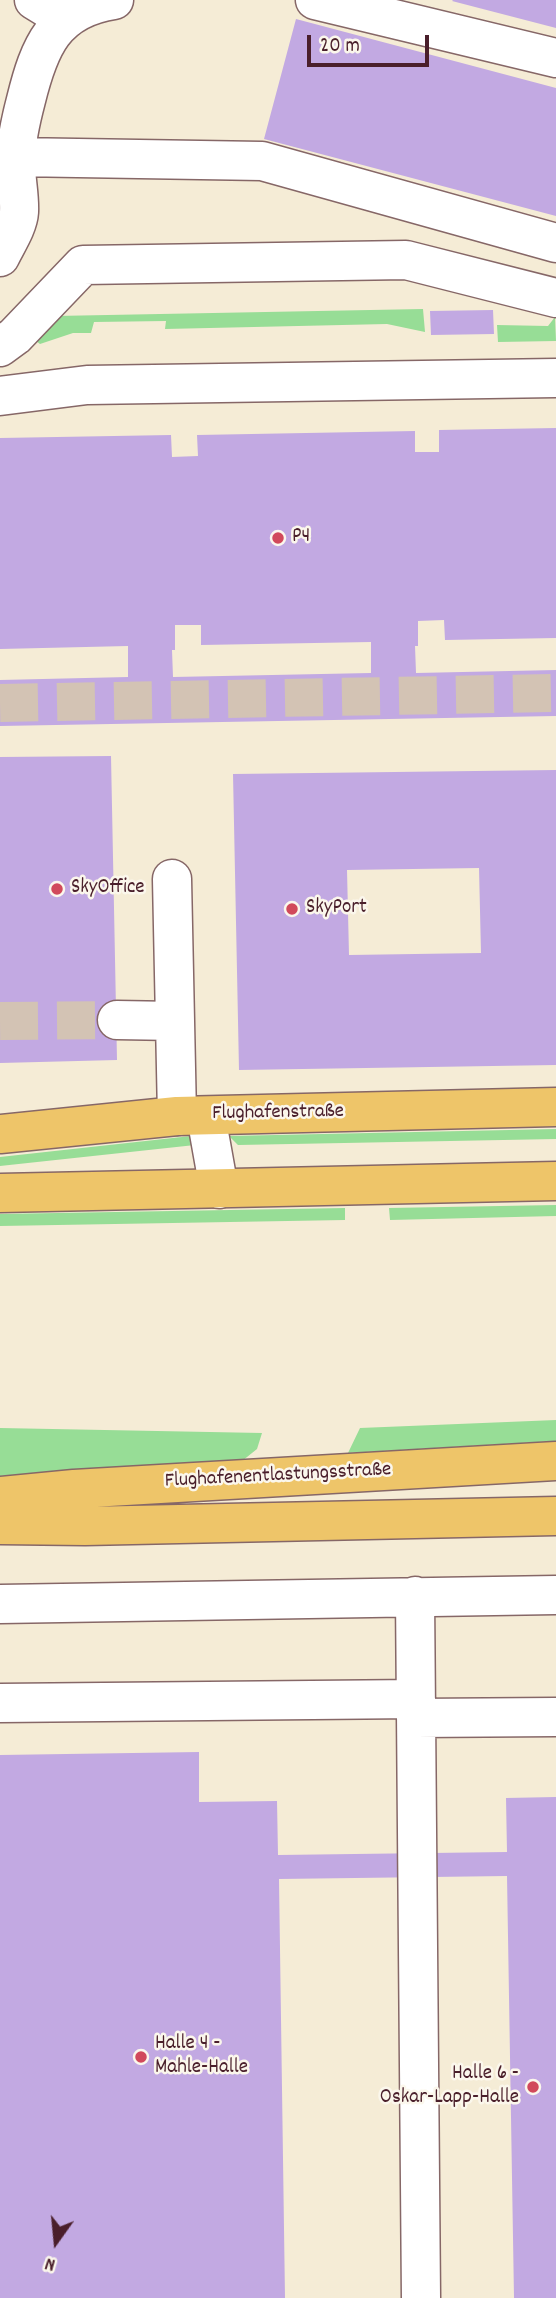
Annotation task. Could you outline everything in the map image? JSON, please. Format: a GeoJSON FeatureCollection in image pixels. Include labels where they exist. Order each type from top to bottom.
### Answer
{"type":"FeatureCollection","features":[{"type":"Feature","properties":{"kind":"main road","name":"Flughafenstraße"},"geometry":{"type":"LineString","coordinates":[[0,1134],[191,1116],[556,1107]]}},
{"type":"Feature","properties":{"kind":"main road"},"geometry":{"type":"LineString","coordinates":[[0,1193],[556,1181]]}},
{"type":"Feature","properties":{"kind":"main road","name":"Flughafenentlastungsstraße"},"geometry":{"type":"LineString","coordinates":[[0,1496],[74,1489],[556,1461]]}},
{"type":"Feature","properties":{"kind":"main road","name":"Flughafenentlastungsstraße"},"geometry":{"type":"LineString","coordinates":[[0,1525],[99,1526],[556,1516]]}},
{"type":"Feature","properties":{"kind":"street"},"geometry":{"type":"LineString","coordinates":[[0,257],[19,215],[16,157],[35,63],[48,40],[50,10],[114,0]]}},
{"type":"Feature","properties":{"kind":"street"},"geometry":{"type":"LineString","coordinates":[[315,0],[556,58]]}},
{"type":"Feature","properties":{"kind":"street"},"geometry":{"type":"LineString","coordinates":[[16,157],[262,161],[556,243]]}},
{"type":"Feature","properties":{"kind":"street"},"geometry":{"type":"LineString","coordinates":[[0,347],[83,265],[406,260],[556,299]]}},
{"type":"Feature","properties":{"kind":"street"},"geometry":{"type":"LineString","coordinates":[[0,396],[87,386],[556,378]]}},
{"type":"Feature","properties":{"kind":"street"},"geometry":{"type":"LineString","coordinates":[[395,379],[443,398],[556,397]]}},
{"type":"Feature","properties":{"kind":"street"},"geometry":{"type":"LineString","coordinates":[[172,879],[175,1021],[191,1116],[219,1189]]}},
{"type":"Feature","properties":{"kind":"street"},"geometry":{"type":"LineString","coordinates":[[117,1020],[175,1021]]}},
{"type":"Feature","properties":{"kind":"street"},"geometry":{"type":"LineString","coordinates":[[0,1604],[556,1595]]}},
{"type":"Feature","properties":{"kind":"street"},"geometry":{"type":"LineString","coordinates":[[415,1596],[421,2298]]}},
{"type":"Feature","properties":{"kind":"street"},"geometry":{"type":"LineString","coordinates":[[0,1703],[416,1709],[556,1717]]}},
{"type":"Feature","properties":{"kind":"green space"},"geometry":{"type":"Polygon","coordinates":[[[423,309],[425,332],[387,324],[165,329],[166,321],[94,322],[91,333],[73,333],[40,344],[36,341],[55,316],[423,309]]]}},
{"type":"Feature","properties":{"kind":"green space"},"geometry":{"type":"Polygon","coordinates":[[[555,317],[556,341],[498,342],[497,325],[548,326],[555,317]]]}},
{"type":"Feature","properties":{"kind":"green space"},"geometry":{"type":"Polygon","coordinates":[[[556,1129],[556,1139],[238,1145],[229,1136],[556,1129]]]}},
{"type":"Feature","properties":{"kind":"green space"},"geometry":{"type":"Polygon","coordinates":[[[191,1136],[195,1145],[0,1166],[0,1157],[191,1136]]]}},
{"type":"Feature","properties":{"kind":"green space"},"geometry":{"type":"Polygon","coordinates":[[[556,1205],[556,1216],[390,1220],[389,1208],[556,1205]]]}},
{"type":"Feature","properties":{"kind":"green space"},"geometry":{"type":"Polygon","coordinates":[[[345,1208],[345,1220],[0,1226],[0,1214],[345,1208]]]}},
{"type":"Feature","properties":{"kind":"green space"},"geometry":{"type":"Polygon","coordinates":[[[556,1420],[556,1441],[348,1453],[360,1428],[556,1420]]]}},
{"type":"Feature","properties":{"kind":"green space"},"geometry":{"type":"Polygon","coordinates":[[[0,1428],[262,1433],[257,1449],[242,1461],[0,1476],[0,1428]]]}},
{"type":"Feature","properties":{"kind":"building"},"geometry":{"type":"Polygon","coordinates":[[[556,0],[556,28],[452,1],[556,0]]]}},
{"type":"Feature","properties":{"kind":"building"},"geometry":{"type":"Polygon","coordinates":[[[296,19],[556,88],[556,216],[264,139],[296,19]]]}},
{"type":"Feature","properties":{"kind":"building"},"geometry":{"type":"Polygon","coordinates":[[[493,310],[494,334],[431,335],[430,311],[493,310]]]}},
{"type":"Feature","properties":{"kind":"building","name":"P4"},"geometry":{"type":"Polygon","coordinates":[[[556,428],[556,638],[445,640],[444,620],[418,621],[416,673],[556,670],[556,716],[0,726],[0,680],[128,677],[128,646],[0,649],[0,438],[171,435],[172,457],[198,456],[197,435],[415,431],[415,452],[439,452],[439,430],[556,428]],[[175,625],[173,677],[371,673],[371,642],[201,645],[201,625],[175,625]]]}},
{"type":"Feature","properties":{"kind":"building","name":"SkyOffice"},"geometry":{"type":"Polygon","coordinates":[[[111,756],[117,1060],[0,1063],[0,757],[111,756]]]}},
{"type":"Feature","properties":{"kind":"building","name":"SkyPort"},"geometry":{"type":"Polygon","coordinates":[[[556,770],[556,1065],[239,1070],[233,774],[556,770]],[[479,868],[347,870],[349,955],[481,953],[479,868]]]}},
{"type":"Feature","properties":{"kind":"building","name":"Halle 4 - Mahle-Halle"},"geometry":{"type":"Polygon","coordinates":[[[199,1752],[199,1802],[277,1801],[278,1855],[507,1852],[506,1798],[556,1797],[556,2298],[514,2298],[507,1876],[279,1879],[285,2298],[0,2298],[0,1755],[199,1752]]]}},
{"type":"Feature","properties":{"kind":"tunnel"},"geometry":{"type":"LineString","coordinates":[[0,703],[556,693]]}},
{"type":"Feature","properties":{"kind":"tunnel"},"geometry":{"type":"LineString","coordinates":[[0,1021],[117,1020]]}},
{"type":"Feature","properties":{"kind":"place","name":"P4"},"geometry":{"type":"Point","coordinates":[278,538]}},
{"type":"Feature","properties":{"kind":"place","name":"SkyOffice"},"geometry":{"type":"Point","coordinates":[57,889]}},
{"type":"Feature","properties":{"kind":"place","name":"SkyPort"},"geometry":{"type":"Point","coordinates":[292,909]}},
{"type":"Feature","properties":{"kind":"place","name":"Halle 4 - Mahle-Halle"},"geometry":{"type":"Point","coordinates":[141,2057]}},
{"type":"Feature","properties":{"kind":"place","name":"Halle 6 - Oskar-Lapp-Halle"},"geometry":{"type":"Point","coordinates":[533,2087]}}]}
